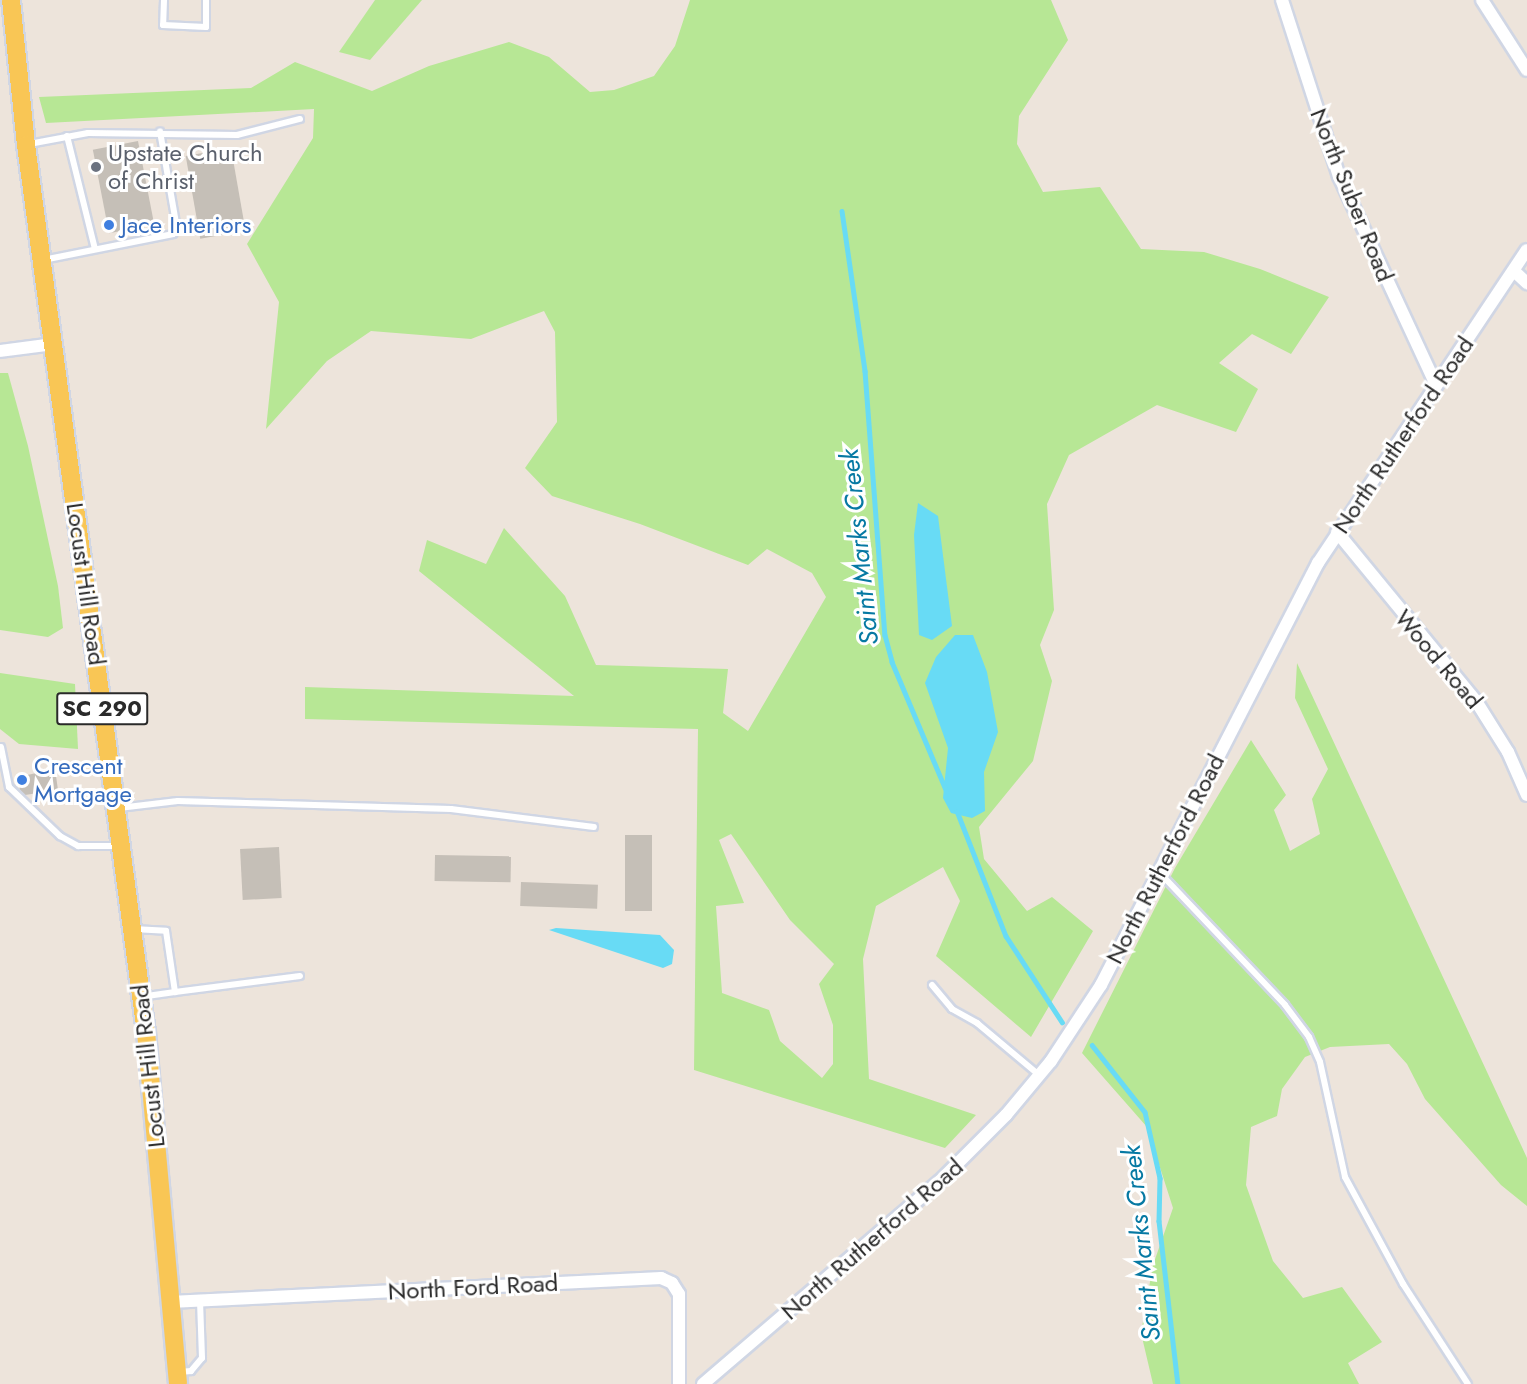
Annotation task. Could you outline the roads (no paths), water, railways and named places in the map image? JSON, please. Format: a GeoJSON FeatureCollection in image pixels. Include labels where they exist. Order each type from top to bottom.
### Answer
{"type":"FeatureCollection","features":[{"type":"Feature","properties":{"kind":"main road","name":"Locust Hill Road"},"geometry":{"type":"LineString","coordinates":[[11,0],[26,145],[141,997],[177,1378]]}},
{"type":"Feature","properties":{"kind":"street","name":"North Suber Road"},"geometry":{"type":"LineString","coordinates":[[1282,0],[1339,176],[1436,385]]}},
{"type":"Feature","properties":{"kind":"street"},"geometry":{"type":"LineString","coordinates":[[1482,0],[1523,52],[1527,70]]}},
{"type":"Feature","properties":{"kind":"street","name":"North Rutherford Road"},"geometry":{"type":"LineString","coordinates":[[703,1384],[939,1182],[1040,1076],[1101,985],[1337,532],[1527,250]]}},
{"type":"Feature","properties":{"kind":"street"},"geometry":{"type":"LineString","coordinates":[[1514,271],[1527,283]]}},
{"type":"Feature","properties":{"kind":"street"},"geometry":{"type":"LineString","coordinates":[[0,351],[54,344]]}},
{"type":"Feature","properties":{"kind":"street","name":"Wood Road"},"geometry":{"type":"LineString","coordinates":[[1337,532],[1476,701],[1508,752],[1527,795]]}},
{"type":"Feature","properties":{"kind":"street","name":"North Ford Road"},"geometry":{"type":"LineString","coordinates":[[170,1302],[661,1278],[672,1283],[679,1294],[679,1384]]}},
{"type":"Feature","properties":{"kind":"lane"},"geometry":{"type":"LineString","coordinates":[[164,0],[163,25],[206,27],[207,0]]}},
{"type":"Feature","properties":{"kind":"lane"},"geometry":{"type":"LineString","coordinates":[[26,145],[67,136],[160,131],[237,135],[300,119]]}},
{"type":"Feature","properties":{"kind":"lane"},"geometry":{"type":"LineString","coordinates":[[42,260],[173,234],[176,230],[160,131]]}},
{"type":"Feature","properties":{"kind":"lane"},"geometry":{"type":"LineString","coordinates":[[67,136],[95,249]]}},
{"type":"Feature","properties":{"kind":"lane"},"geometry":{"type":"LineString","coordinates":[[1,747],[9,787],[60,836],[78,846],[121,846]]}},
{"type":"Feature","properties":{"kind":"lane"},"geometry":{"type":"LineString","coordinates":[[116,809],[178,801],[439,808],[594,827]]}},
{"type":"Feature","properties":{"kind":"lane"},"geometry":{"type":"LineString","coordinates":[[1159,872],[1285,1005],[1309,1037],[1320,1062],[1328,1112],[1345,1177],[1403,1284],[1468,1384]]}},
{"type":"Feature","properties":{"kind":"lane"},"geometry":{"type":"LineString","coordinates":[[132,929],[166,931],[175,992]]}},
{"type":"Feature","properties":{"kind":"lane"},"geometry":{"type":"LineString","coordinates":[[141,997],[300,976]]}},
{"type":"Feature","properties":{"kind":"lane"},"geometry":{"type":"LineString","coordinates":[[932,985],[952,1009],[977,1023],[1040,1076]]}},
{"type":"Feature","properties":{"kind":"lane"},"geometry":{"type":"LineString","coordinates":[[177,1378],[191,1371],[202,1358],[200,1302]]}},
{"type":"Feature","properties":{"kind":"water"},"geometry":{"type":"Polygon","coordinates":[[[918,503],[938,516],[952,626],[932,640],[919,635],[914,535],[918,503]]]}},
{"type":"Feature","properties":{"kind":"water"},"geometry":{"type":"Polygon","coordinates":[[[955,635],[973,635],[987,672],[998,732],[984,772],[985,811],[972,818],[951,813],[943,798],[948,748],[925,683],[936,657],[955,635]]]}},
{"type":"Feature","properties":{"kind":"water"},"geometry":{"type":"Polygon","coordinates":[[[556,928],[660,935],[674,950],[672,964],[663,968],[549,930],[556,928]]]}},
{"type":"Feature","properties":{"kind":"waterway","name":"Saint Marks Creek"},"geometry":{"type":"LineString","coordinates":[[842,211],[865,371],[885,635],[892,662],[946,790]]}},
{"type":"Feature","properties":{"kind":"waterway","name":"Saint Marks Creek"},"geometry":{"type":"LineString","coordinates":[[957,811],[1006,936],[1062,1022]]}},
{"type":"Feature","properties":{"kind":"waterway","name":"Saint Marks Creek"},"geometry":{"type":"LineString","coordinates":[[1092,1045],[1145,1112],[1160,1178],[1159,1221],[1178,1384]]}},
{"type":"Feature","properties":{"kind":"place","name":"Upstate Church of Christ"},"geometry":{"type":"Point","coordinates":[96,167]}},
{"type":"Feature","properties":{"kind":"place","name":"Jace Interiors"},"geometry":{"type":"Point","coordinates":[109,225]}},
{"type":"Feature","properties":{"kind":"place","name":"Crescent Mortgage"},"geometry":{"type":"Point","coordinates":[22,780]}}]}
